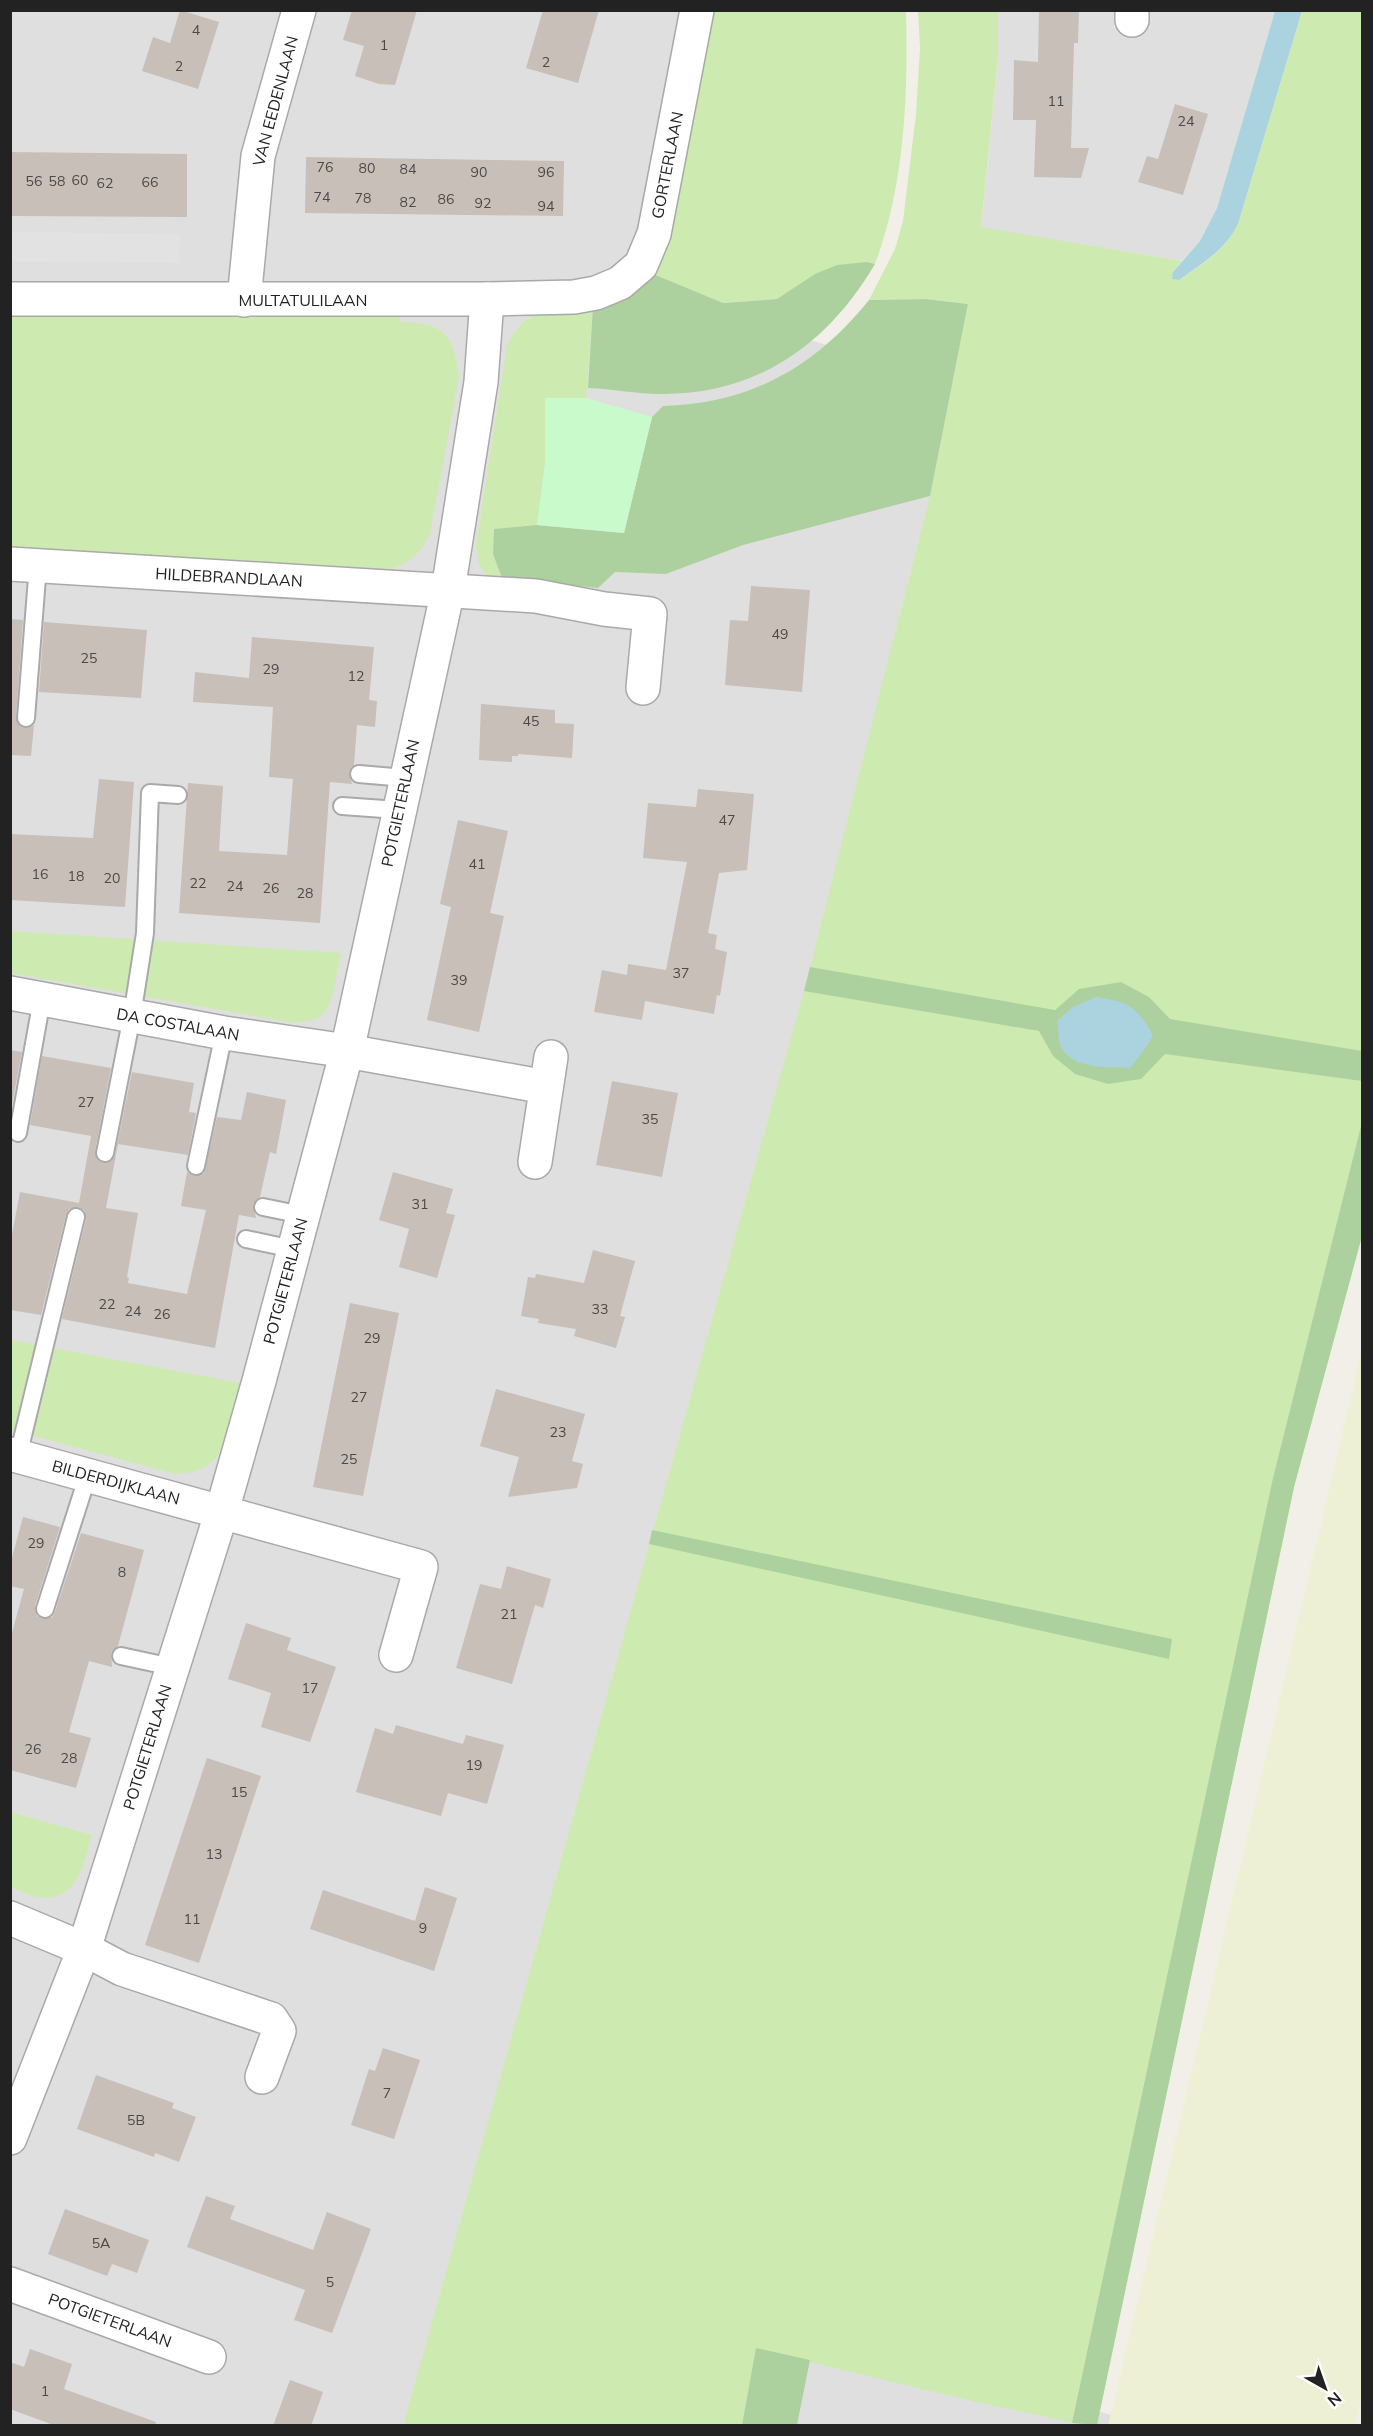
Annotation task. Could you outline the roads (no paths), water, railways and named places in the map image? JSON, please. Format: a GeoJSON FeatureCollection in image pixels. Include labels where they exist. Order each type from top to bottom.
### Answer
{"type":"FeatureCollection","features":[{"type":"Feature","properties":{"kind":"street","name":"VAN EEDENLAAN"},"geometry":{"type":"LineString","coordinates":[[243,300],[258,156],[299,10]]}},
{"type":"Feature","properties":{"kind":"street","name":"GORTERLAAN"},"geometry":{"type":"LineString","coordinates":[[596,293],[620,283],[641,265],[654,234],[697,10]]}},
{"type":"Feature","properties":{"kind":"street","name":"MULTATULILAAN"},"geometry":{"type":"LineString","coordinates":[[10,299],[487,300],[574,297],[596,293]]}},
{"type":"Feature","properties":{"kind":"street","name":"POTGIETERLAAN"},"geometry":{"type":"LineString","coordinates":[[10,2138],[84,1949],[222,1511],[347,1051],[448,590],[481,382],[487,300]]}},
{"type":"Feature","properties":{"kind":"street","name":"HILDEBRANDLAAN"},"geometry":{"type":"LineString","coordinates":[[24,565],[448,590]]}},
{"type":"Feature","properties":{"kind":"street"},"geometry":{"type":"LineString","coordinates":[[448,590],[536,596],[604,609],[651,614],[643,688]]}},
{"type":"Feature","properties":{"kind":"street","name":"DA COSTALAAN"},"geometry":{"type":"LineString","coordinates":[[26,996],[225,1034],[347,1051]]}},
{"type":"Feature","properties":{"kind":"street"},"geometry":{"type":"LineString","coordinates":[[347,1051],[549,1072],[535,1162]]}},
{"type":"Feature","properties":{"kind":"street","name":"BILDERDIJKLAAN"},"geometry":{"type":"LineString","coordinates":[[14,1455],[222,1511]]}},
{"type":"Feature","properties":{"kind":"street"},"geometry":{"type":"LineString","coordinates":[[222,1511],[421,1567],[396,1655]]}},
{"type":"Feature","properties":{"kind":"street"},"geometry":{"type":"LineString","coordinates":[[10,1918],[84,1949],[122,1969],[271,2019],[279,2031],[261,2077]]}},
{"type":"Feature","properties":{"kind":"street","name":"POTGIETERLAAN"},"geometry":{"type":"LineString","coordinates":[[10,2284],[209,2357]]}},
{"type":"Feature","properties":{"kind":"lane"},"geometry":{"type":"LineString","coordinates":[[24,565],[26,718]]}},
{"type":"Feature","properties":{"kind":"lane"},"geometry":{"type":"LineString","coordinates":[[359,774],[405,778]]}},
{"type":"Feature","properties":{"kind":"lane"},"geometry":{"type":"LineString","coordinates":[[105,1153],[132,1016],[145,933],[150,793],[178,795]]}},
{"type":"Feature","properties":{"kind":"lane"},"geometry":{"type":"LineString","coordinates":[[342,807],[398,810]]}},
{"type":"Feature","properties":{"kind":"lane"},"geometry":{"type":"LineString","coordinates":[[18,1133],[26,996]]}},
{"type":"Feature","properties":{"kind":"lane"},"geometry":{"type":"LineString","coordinates":[[196,1166],[225,1034]]}},
{"type":"Feature","properties":{"kind":"lane"},"geometry":{"type":"LineString","coordinates":[[263,1207],[302,1215]]}},
{"type":"Feature","properties":{"kind":"lane"},"geometry":{"type":"LineString","coordinates":[[14,1455],[76,1217]]}},
{"type":"Feature","properties":{"kind":"lane"},"geometry":{"type":"LineString","coordinates":[[246,1239],[293,1249]]}},
{"type":"Feature","properties":{"kind":"lane"},"geometry":{"type":"LineString","coordinates":[[45,1609],[88,1475]]}},
{"type":"Feature","properties":{"kind":"lane"},"geometry":{"type":"LineString","coordinates":[[121,1656],[172,1667]]}},
{"type":"Feature","properties":{"kind":"water"},"geometry":{"type":"Polygon","coordinates":[[[1275,11],[1302,11],[1238,224],[1227,241],[1213,255],[1179,280],[1172,279],[1173,272],[1200,241],[1217,208],[1275,11]]]}},
{"type":"Feature","properties":{"kind":"water"},"geometry":{"type":"Polygon","coordinates":[[[1096,997],[1116,1001],[1130,1007],[1142,1018],[1153,1035],[1130,1068],[1088,1065],[1078,1062],[1063,1050],[1059,1041],[1057,1021],[1073,1007],[1096,997]]]}}]}
